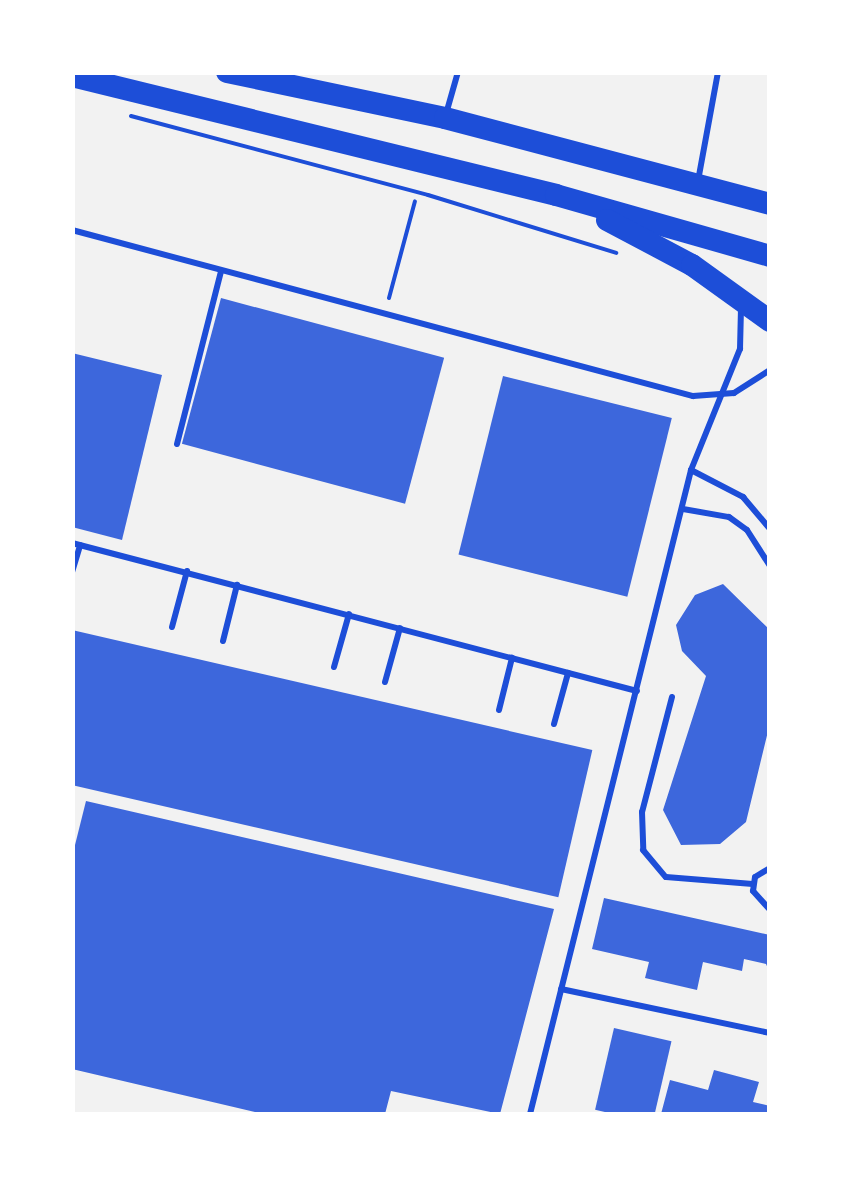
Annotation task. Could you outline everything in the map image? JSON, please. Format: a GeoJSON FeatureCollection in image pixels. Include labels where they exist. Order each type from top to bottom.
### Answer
{"type":"FeatureCollection","features":[{"type":"Feature","properties":{"kind":"highway"},"geometry":{"type":"LineString","coordinates":[[226,72],[445,118],[770,204]]}},
{"type":"Feature","properties":{"kind":"highway"},"geometry":{"type":"LineString","coordinates":[[72,76],[556,195],[770,256]]}},
{"type":"Feature","properties":{"kind":"highway"},"geometry":{"type":"LineString","coordinates":[[556,195],[653,242],[770,321]]}},
{"type":"Feature","properties":{"kind":"lane"},"geometry":{"type":"LineString","coordinates":[[445,118],[458,72]]}},
{"type":"Feature","properties":{"kind":"lane"},"geometry":{"type":"LineString","coordinates":[[698,182],[718,72]]}},
{"type":"Feature","properties":{"kind":"lane"},"geometry":{"type":"LineString","coordinates":[[72,230],[693,396],[748,388],[770,370]]}},
{"type":"Feature","properties":{"kind":"lane"},"geometry":{"type":"LineString","coordinates":[[176,444],[221,272]]}},
{"type":"Feature","properties":{"kind":"lane"},"geometry":{"type":"LineString","coordinates":[[530,1114],[690,470],[746,323],[738,297]]}},
{"type":"Feature","properties":{"kind":"lane"},"geometry":{"type":"LineString","coordinates":[[690,470],[743,497],[770,528]]}},
{"type":"Feature","properties":{"kind":"lane"},"geometry":{"type":"LineString","coordinates":[[682,508],[729,517],[747,530],[770,566]]}},
{"type":"Feature","properties":{"kind":"lane"},"geometry":{"type":"LineString","coordinates":[[72,572],[76,544],[637,691]]}},
{"type":"Feature","properties":{"kind":"lane"},"geometry":{"type":"LineString","coordinates":[[172,627],[187,571]]}},
{"type":"Feature","properties":{"kind":"lane"},"geometry":{"type":"LineString","coordinates":[[223,640],[238,585]]}},
{"type":"Feature","properties":{"kind":"lane"},"geometry":{"type":"LineString","coordinates":[[334,666],[348,614]]}},
{"type":"Feature","properties":{"kind":"lane"},"geometry":{"type":"LineString","coordinates":[[385,682],[400,628]]}},
{"type":"Feature","properties":{"kind":"lane"},"geometry":{"type":"LineString","coordinates":[[499,710],[512,658]]}},
{"type":"Feature","properties":{"kind":"lane"},"geometry":{"type":"LineString","coordinates":[[554,724],[568,672]]}},
{"type":"Feature","properties":{"kind":"lane"},"geometry":{"type":"LineString","coordinates":[[672,697],[642,812],[643,850],[666,878],[753,884],[770,868]]}},
{"type":"Feature","properties":{"kind":"lane"},"geometry":{"type":"LineString","coordinates":[[753,884],[754,898],[770,910]]}},
{"type":"Feature","properties":{"kind":"lane"},"geometry":{"type":"LineString","coordinates":[[561,989],[770,1033]]}},
{"type":"Feature","properties":{"kind":"path"},"geometry":{"type":"LineString","coordinates":[[157,123],[428,195],[631,258]]}},
{"type":"Feature","properties":{"kind":"path"},"geometry":{"type":"LineString","coordinates":[[392,285],[415,201]]}},
{"type":"Feature","properties":{"kind":"building"},"geometry":{"type":"Polygon","coordinates":[[[221,298],[444,358],[405,504],[182,444],[221,298]]]}},
{"type":"Feature","properties":{"kind":"building"},"geometry":{"type":"Polygon","coordinates":[[[72,353],[162,375],[122,540],[72,527],[72,353]]]}},
{"type":"Feature","properties":{"kind":"building"},"geometry":{"type":"Polygon","coordinates":[[[503,376],[672,418],[627,597],[458,555],[503,376]]]}},
{"type":"Feature","properties":{"kind":"building"},"geometry":{"type":"Polygon","coordinates":[[[723,584],[770,630],[770,723],[746,822],[720,844],[681,845],[663,810],[706,676],[682,651],[676,625],[695,595],[723,584]]]}},
{"type":"Feature","properties":{"kind":"building"},"geometry":{"type":"Polygon","coordinates":[[[72,630],[592,750],[558,897],[72,785],[72,630]]]}},
{"type":"Feature","properties":{"kind":"building"},"geometry":{"type":"Polygon","coordinates":[[[86,801],[554,909],[500,1114],[391,1091],[385,1114],[263,1114],[72,1069],[72,857],[86,801]]]}},
{"type":"Feature","properties":{"kind":"building"},"geometry":{"type":"Polygon","coordinates":[[[604,898],[770,935],[770,973],[766,964],[744,959],[742,971],[703,962],[697,990],[645,978],[649,962],[592,949],[604,898]]]}},
{"type":"Feature","properties":{"kind":"building"},"geometry":{"type":"Polygon","coordinates":[[[614,1028],[671,1041],[655,1114],[595,1110],[614,1028]]]}},
{"type":"Feature","properties":{"kind":"building"},"geometry":{"type":"Polygon","coordinates":[[[714,1070],[759,1082],[753,1102],[770,1106],[770,1114],[661,1114],[670,1080],[708,1090],[714,1070]]]}}]}
